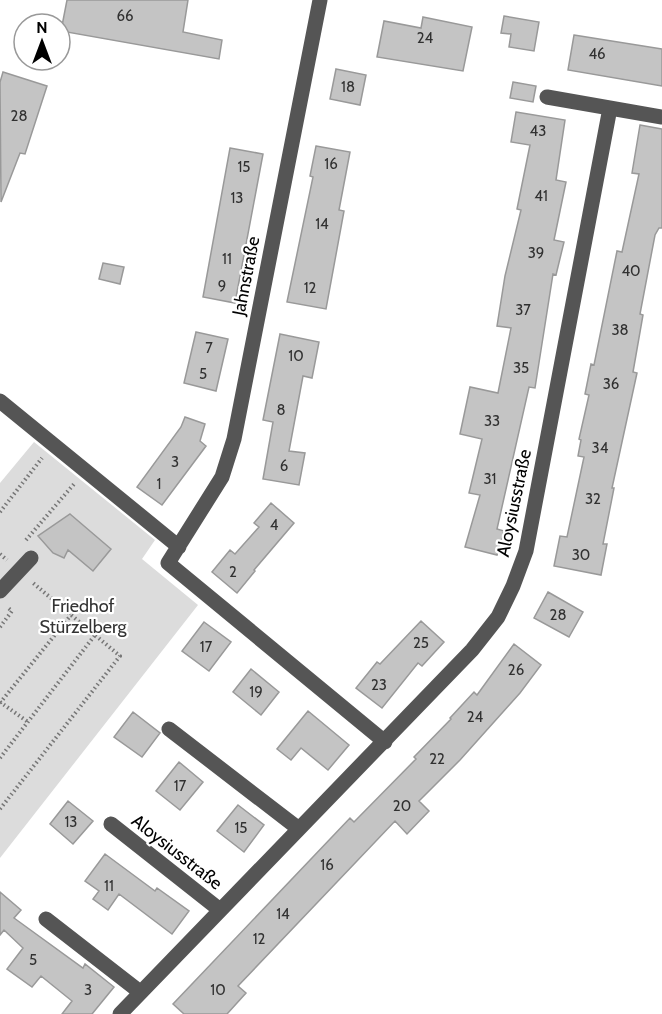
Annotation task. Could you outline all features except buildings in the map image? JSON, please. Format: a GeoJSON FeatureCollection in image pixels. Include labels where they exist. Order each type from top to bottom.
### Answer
{"type":"FeatureCollection","features":[{"type":"Feature","properties":{"kind":"street","name":"Jahnstraße"},"geometry":{"type":"LineString","coordinates":[[320,0],[234,439],[222,477],[168,563],[385,741]]}},
{"type":"Feature","properties":{"kind":"street"},"geometry":{"type":"LineString","coordinates":[[547,97],[662,117]]}},
{"type":"Feature","properties":{"kind":"street","name":"Aloysiusstraße"},"geometry":{"type":"LineString","coordinates":[[120,1014],[472,650],[498,617],[526,551],[610,108]]}},
{"type":"Feature","properties":{"kind":"street"},"geometry":{"type":"LineString","coordinates":[[0,400],[179,548]]}},
{"type":"Feature","properties":{"kind":"street"},"geometry":{"type":"LineString","coordinates":[[0,591],[13,566],[26,553]]}},
{"type":"Feature","properties":{"kind":"street"},"geometry":{"type":"LineString","coordinates":[[169,729],[299,829]]}},
{"type":"Feature","properties":{"kind":"street","name":"Aloysiusstraße"},"geometry":{"type":"LineString","coordinates":[[111,824],[220,910]]}},
{"type":"Feature","properties":{"kind":"street"},"geometry":{"type":"LineString","coordinates":[[46,920],[141,992]]}},
{"type":"Feature","properties":{"kind":"path"},"geometry":{"type":"LineString","coordinates":[[0,512],[53,444]]}},
{"type":"Feature","properties":{"kind":"path"},"geometry":{"type":"LineString","coordinates":[[26,553],[85,470]]}},
{"type":"Feature","properties":{"kind":"path"},"geometry":{"type":"LineString","coordinates":[[0,554],[120,656],[0,809]]}},
{"type":"Feature","properties":{"kind":"path"},"geometry":{"type":"LineString","coordinates":[[13,566],[14,554]]}},
{"type":"Feature","properties":{"kind":"path"},"geometry":{"type":"LineString","coordinates":[[0,602],[12,611],[0,627]]}},
{"type":"Feature","properties":{"kind":"path"},"geometry":{"type":"LineString","coordinates":[[28,722],[0,703],[71,615]]}},
{"type":"Feature","properties":{"kind":"path"},"geometry":{"type":"LineString","coordinates":[[0,758],[95,635]]}},
{"type":"Feature","properties":{"kind":"green space","name":"Friedhof Stürzelberg"},"geometry":{"type":"Polygon","coordinates":[[[34,442],[155,540],[142,559],[198,605],[0,858],[0,483],[34,442]]]}}]}
